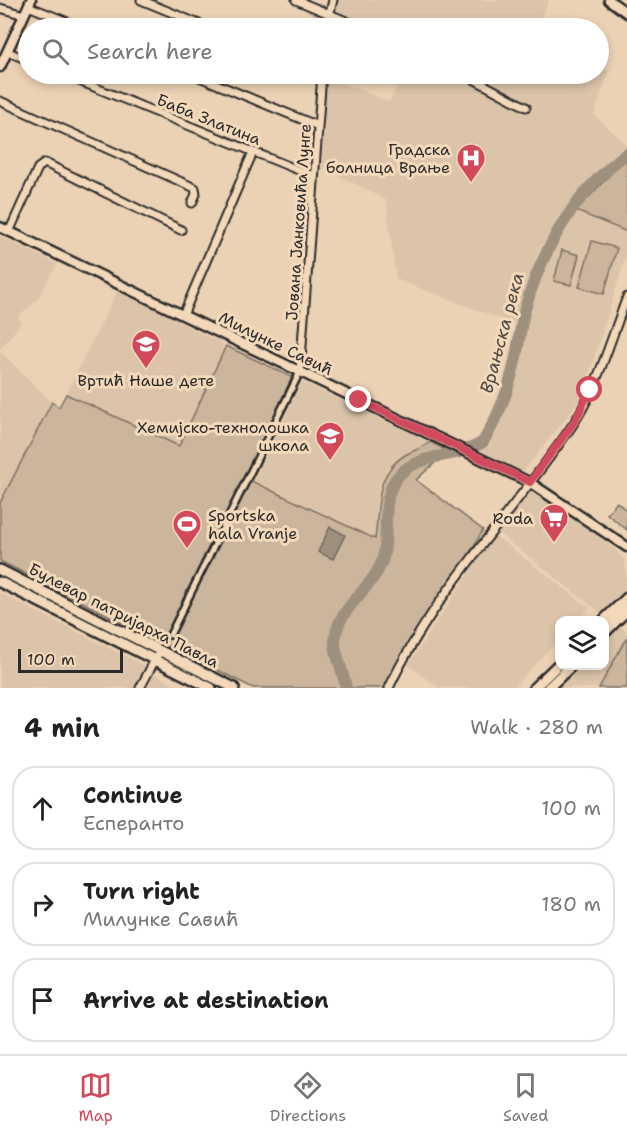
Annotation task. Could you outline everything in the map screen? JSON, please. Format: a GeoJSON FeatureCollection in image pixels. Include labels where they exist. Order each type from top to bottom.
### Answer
{"type":"FeatureCollection","features":[{"type":"Feature","properties":{"kind":"main road","name":"Булевар патријарха Павла"},"geometry":{"type":"LineString","coordinates":[[0,570],[234,688]]}},
{"type":"Feature","properties":{"kind":"main road","name":"Булевар патријарха Павла"},"geometry":{"type":"LineString","coordinates":[[0,582],[211,688]]}},
{"type":"Feature","properties":{"kind":"main road"},"geometry":{"type":"LineString","coordinates":[[609,616],[627,598]]}},
{"type":"Feature","properties":{"kind":"main road"},"geometry":{"type":"LineString","coordinates":[[609,628],[627,610]]}},
{"type":"Feature","properties":{"kind":"main road"},"geometry":{"type":"LineString","coordinates":[[534,688],[555,668]]}},
{"type":"Feature","properties":{"kind":"main road"},"geometry":{"type":"LineString","coordinates":[[548,688],[567,670]]}},
{"type":"Feature","properties":{"kind":"street"},"geometry":{"type":"LineString","coordinates":[[141,0],[185,18]]}},
{"type":"Feature","properties":{"kind":"street"},"geometry":{"type":"LineString","coordinates":[[296,0],[340,18]]}},
{"type":"Feature","properties":{"kind":"street"},"geometry":{"type":"LineString","coordinates":[[328,18],[333,0]]}},
{"type":"Feature","properties":{"kind":"street"},"geometry":{"type":"LineString","coordinates":[[609,0],[627,13]]}},
{"type":"Feature","properties":{"kind":"street"},"geometry":{"type":"LineString","coordinates":[[23,18],[30,3],[62,18]]}},
{"type":"Feature","properties":{"kind":"street"},"geometry":{"type":"LineString","coordinates":[[0,8],[24,15]]}},
{"type":"Feature","properties":{"kind":"street"},"geometry":{"type":"LineString","coordinates":[[1,62],[18,29]]}},
{"type":"Feature","properties":{"kind":"street"},"geometry":{"type":"LineString","coordinates":[[8,52],[18,56]]}},
{"type":"Feature","properties":{"kind":"street","name":"Баба Златина"},"geometry":{"type":"LineString","coordinates":[[86,84],[314,176]]}},
{"type":"Feature","properties":{"kind":"street"},"geometry":{"type":"LineString","coordinates":[[216,84],[318,126]]}},
{"type":"Feature","properties":{"kind":"street","name":"Јована Јанковића Лунге"},"geometry":{"type":"LineString","coordinates":[[300,372],[320,84]]}},
{"type":"Feature","properties":{"kind":"street"},"geometry":{"type":"LineString","coordinates":[[483,84],[526,107]]}},
{"type":"Feature","properties":{"kind":"street"},"geometry":{"type":"LineString","coordinates":[[0,101],[195,188],[196,194],[192,203]]}},
{"type":"Feature","properties":{"kind":"street"},"geometry":{"type":"LineString","coordinates":[[183,315],[253,152]]}},
{"type":"Feature","properties":{"kind":"street"},"geometry":{"type":"LineString","coordinates":[[9,232],[38,168],[45,163],[181,230]]}},
{"type":"Feature","properties":{"kind":"street","name":"Милунке Савић"},"geometry":{"type":"LineString","coordinates":[[0,227],[530,482],[627,547]]}},
{"type":"Feature","properties":{"kind":"street"},"geometry":{"type":"LineString","coordinates":[[389,688],[460,573],[579,414],[627,297]]}},
{"type":"Feature","properties":{"kind":"street"},"geometry":{"type":"LineString","coordinates":[[170,635],[300,372]]}},
{"type":"Feature","properties":{"kind":"street"},"geometry":{"type":"LineString","coordinates":[[140,688],[161,651]]}},
{"type":"Feature","properties":{"kind":"shaded area"},"geometry":{"type":"Polygon","coordinates":[[[337,0],[549,0],[541,17],[543,18],[349,18],[333,11],[337,0]]]}},
{"type":"Feature","properties":{"kind":"shaded area","name":"Градска болница Врање"},"geometry":{"type":"Polygon","coordinates":[[[327,84],[346,84],[389,102],[399,84],[605,84],[594,115],[626,144],[573,200],[539,250],[514,324],[396,279],[386,200],[322,167],[327,84]]]}},
{"type":"Feature","properties":{"kind":"shaded area"},"geometry":{"type":"Polygon","coordinates":[[[627,159],[627,232],[576,211],[627,159]]]}},
{"type":"Feature","properties":{"kind":"shaded area"},"geometry":{"type":"Polygon","coordinates":[[[576,211],[627,232],[627,253],[585,388],[574,408],[523,472],[481,451],[489,445],[511,396],[529,311],[545,260],[559,233],[576,211]]]}},
{"type":"Feature","properties":{"kind":"shaded area"},"geometry":{"type":"Polygon","coordinates":[[[0,236],[57,264],[37,300],[18,317],[22,322],[0,349],[0,236]]]}},
{"type":"Feature","properties":{"kind":"shaded area"},"geometry":{"type":"Polygon","coordinates":[[[592,241],[617,248],[604,294],[579,287],[592,241]]]}},
{"type":"Feature","properties":{"kind":"shaded area"},"geometry":{"type":"Polygon","coordinates":[[[562,250],[579,255],[571,285],[554,281],[562,250]]]}},
{"type":"Feature","properties":{"kind":"shaded area","name":"Вртић Наше дете"},"geometry":{"type":"Polygon","coordinates":[[[118,290],[226,346],[179,446],[66,394],[118,290]]]}},
{"type":"Feature","properties":{"kind":"shaded area","name":"Sportska hala Vranje"},"geometry":{"type":"Polygon","coordinates":[[[226,346],[292,377],[245,478],[375,539],[380,492],[388,472],[395,463],[430,442],[448,451],[416,480],[483,530],[392,688],[253,688],[0,561],[0,503],[52,402],[59,407],[66,394],[179,446],[226,346]]]}},
{"type":"Feature","properties":{"kind":"shaded area"},"geometry":{"type":"Polygon","coordinates":[[[0,351],[52,402],[0,503],[0,351]]]}},
{"type":"Feature","properties":{"kind":"shaded area","name":"Хемијско-технолошка школа"},"geometry":{"type":"Polygon","coordinates":[[[302,382],[430,442],[422,449],[406,454],[387,469],[379,485],[375,540],[254,480],[302,382]]]}},
{"type":"Feature","properties":{"kind":"shaded area"},"geometry":{"type":"Polygon","coordinates":[[[527,490],[544,498],[615,549],[625,560],[627,589],[601,613],[496,531],[527,490]]]}},
{"type":"Feature","properties":{"kind":"shaded area"},"geometry":{"type":"Polygon","coordinates":[[[617,502],[627,511],[627,530],[607,514],[617,502]]]}},
{"type":"Feature","properties":{"kind":"shaded area"},"geometry":{"type":"Polygon","coordinates":[[[330,527],[345,535],[333,559],[318,552],[330,527]]]}},
{"type":"Feature","properties":{"kind":"shaded area"},"geometry":{"type":"Polygon","coordinates":[[[494,535],[590,608],[582,616],[555,616],[555,643],[513,688],[439,688],[408,665],[494,535]]]}},
{"type":"Feature","properties":{"kind":"shaded area"},"geometry":{"type":"Polygon","coordinates":[[[0,593],[147,667],[136,688],[0,688],[0,593]]]}},
{"type":"Feature","properties":{"kind":"shaded area"},"geometry":{"type":"Polygon","coordinates":[[[620,626],[627,632],[627,637],[609,670],[609,637],[620,626]]]}},
{"type":"Feature","properties":{"kind":"shaded area"},"geometry":{"type":"Polygon","coordinates":[[[627,637],[627,688],[599,688],[627,637]]]}},
{"type":"Feature","properties":{"kind":"shaded area"},"geometry":{"type":"Polygon","coordinates":[[[574,670],[609,670],[599,688],[554,688],[574,670]]]}},
{"type":"Feature","properties":{"kind":"shaded area"},"geometry":{"type":"Polygon","coordinates":[[[154,674],[182,688],[146,688],[154,674]]]}},
{"type":"Feature","properties":{"kind":"waterway","name":"Врањска река"},"geometry":{"type":"LineString","coordinates":[[346,688],[335,644],[336,631],[347,609],[372,580],[383,558],[389,492],[400,474],[409,467],[429,459],[463,451],[483,442],[498,413],[513,372],[524,312],[540,266],[562,224],[576,204],[591,186],[627,153]]}},
{"type":"Feature","properties":{"kind":"place","name":"Градска болница Врање"},"geometry":{"type":"Point","coordinates":[471,184]}},
{"type":"Feature","properties":{"kind":"place","name":"Вртић Наше дете"},"geometry":{"type":"Point","coordinates":[146,370]}},
{"type":"Feature","properties":{"kind":"place","name":"Хемијско-технолошка школа"},"geometry":{"type":"Point","coordinates":[330,462]}},
{"type":"Feature","properties":{"kind":"place","name":"Roda"},"geometry":{"type":"Point","coordinates":[554,544]}},
{"type":"Feature","properties":{"kind":"place","name":"Sportska hala Vranje"},"geometry":{"type":"Point","coordinates":[187,550]}},
{"type":"Feature","properties":{"kind":"route"},"geometry":{"type":"LineString","coordinates":[[359,400],[530,482],[575,421],[590,390]]}}]}
